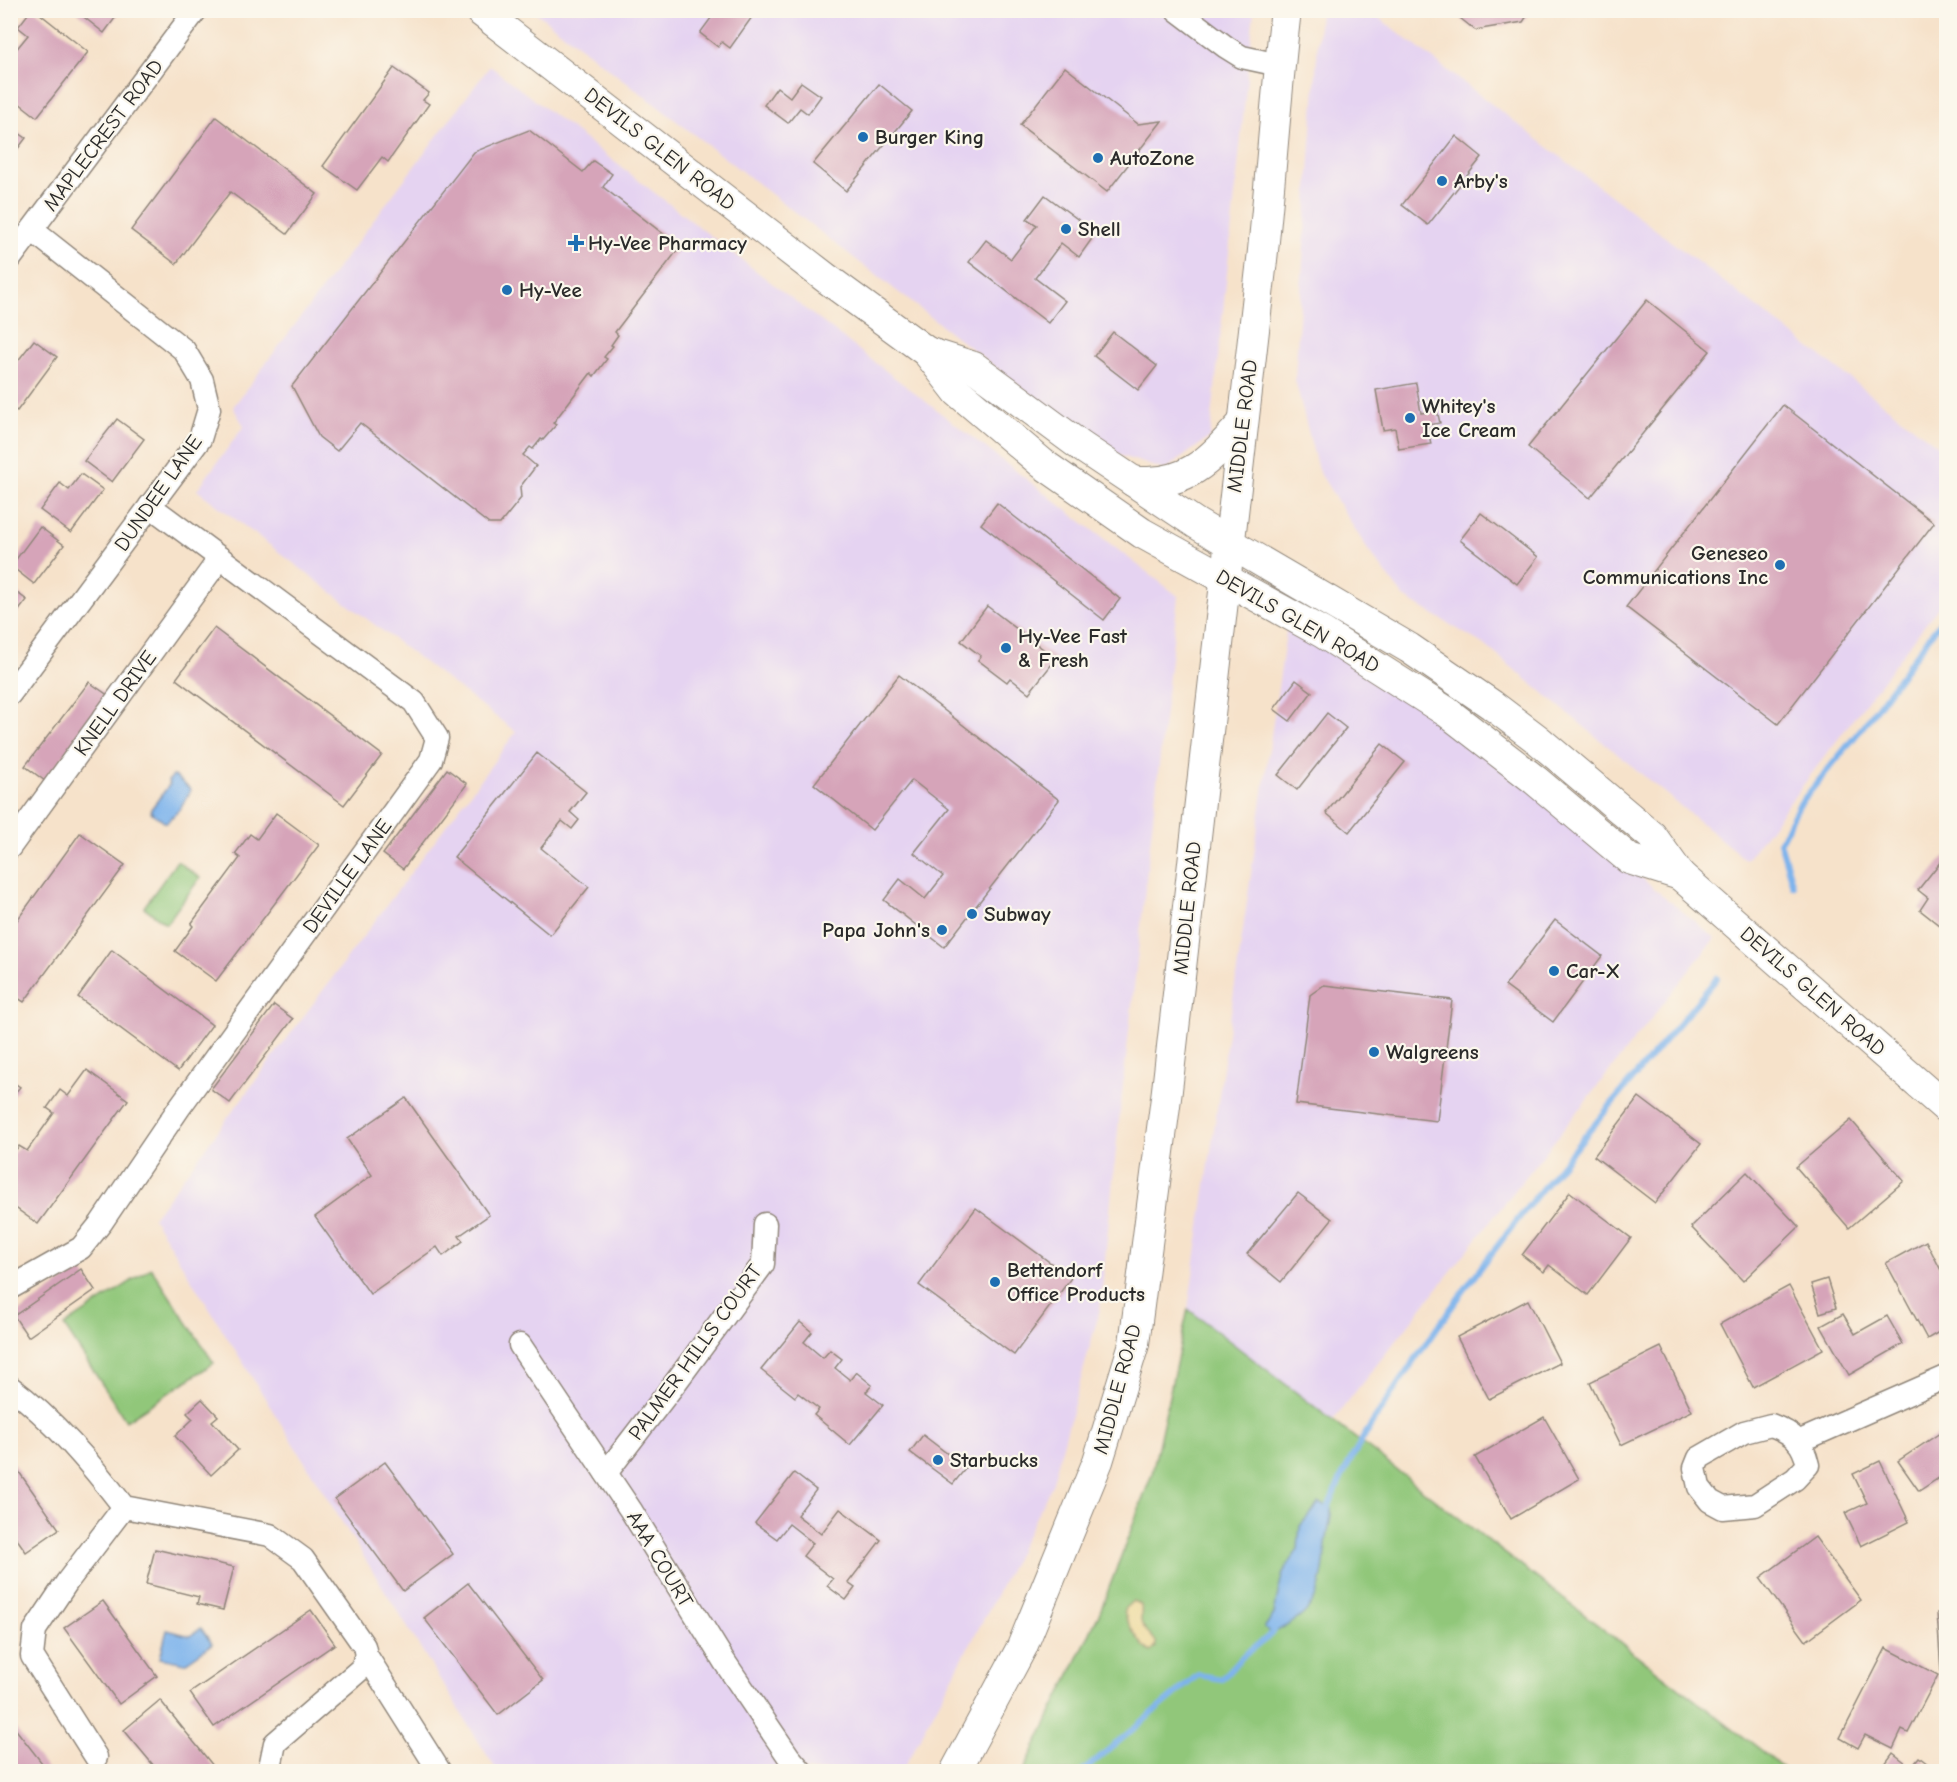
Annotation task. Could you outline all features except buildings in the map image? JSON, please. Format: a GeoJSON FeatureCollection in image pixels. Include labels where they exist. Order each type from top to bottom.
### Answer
{"type":"FeatureCollection","features":[{"type":"Feature","properties":{"kind":"main road","name":"DEVILS GLEN ROAD"},"geometry":{"type":"LineString","coordinates":[[479,10],[826,278],[927,352],[958,392],[1043,464],[1142,533],[1323,633],[1447,712],[1543,786],[1629,859],[1680,874]]}},
{"type":"Feature","properties":{"kind":"main road","name":"MIDDLE ROAD"},"geometry":{"type":"LineString","coordinates":[[955,1772],[1026,1636],[1098,1461],[1134,1344],[1167,1090],[1272,164],[1279,64],[1286,10]]}},
{"type":"Feature","properties":{"kind":"main road","name":"DEVILS GLEN ROAD"},"geometry":{"type":"LineString","coordinates":[[927,352],[975,367],[1082,447],[1197,524],[1409,648],[1492,705],[1653,836],[1680,874],[1947,1108]]}},
{"type":"Feature","properties":{"kind":"main road"},"geometry":{"type":"LineString","coordinates":[[1133,481],[1148,483],[1177,479],[1197,468],[1218,452],[1242,424]]}},
{"type":"Feature","properties":{"kind":"street","name":"MAPLECREST ROAD"},"geometry":{"type":"LineString","coordinates":[[10,260],[195,10]]}},
{"type":"Feature","properties":{"kind":"street"},"geometry":{"type":"LineString","coordinates":[[1177,10],[1242,57],[1279,64]]}},
{"type":"Feature","properties":{"kind":"street","name":"DUNDEE LANE"},"geometry":{"type":"LineString","coordinates":[[10,694],[200,439],[209,409],[202,380],[184,350],[32,230]]}},
{"type":"Feature","properties":{"kind":"street","name":"DEVILLE LANE"},"geometry":{"type":"LineString","coordinates":[[10,1288],[81,1248],[101,1223],[180,1108],[431,760],[437,738],[414,702],[150,506]]}},
{"type":"Feature","properties":{"kind":"street","name":"KNELL DRIVE"},"geometry":{"type":"LineString","coordinates":[[10,847],[220,558]]}},
{"type":"Feature","properties":{"kind":"street","name":"PALMER HILLS COURT"},"geometry":{"type":"LineString","coordinates":[[606,1473],[763,1264],[765,1224]]}},
{"type":"Feature","properties":{"kind":"street","name":"AAA COURT"},"geometry":{"type":"LineString","coordinates":[[520,1345],[632,1512],[724,1662],[789,1757],[802,1772]]}},
{"type":"Feature","properties":{"kind":"street"},"geometry":{"type":"LineString","coordinates":[[1798,1442],[1947,1377]]}},
{"type":"Feature","properties":{"kind":"street"},"geometry":{"type":"LineString","coordinates":[[10,1387],[28,1400],[93,1467],[124,1507],[270,1535],[303,1559],[364,1646],[366,1655],[441,1772]]}},
{"type":"Feature","properties":{"kind":"street"},"geometry":{"type":"LineString","coordinates":[[1771,1425],[1789,1432],[1798,1442],[1805,1450],[1808,1465],[1795,1479],[1755,1505],[1723,1508],[1710,1501],[1700,1487],[1695,1468],[1699,1458],[1744,1432],[1771,1425]]}},
{"type":"Feature","properties":{"kind":"street"},"geometry":{"type":"LineString","coordinates":[[96,1757],[33,1656],[35,1630],[67,1582],[124,1507]]}},
{"type":"Feature","properties":{"kind":"street"},"geometry":{"type":"LineString","coordinates":[[269,1772],[275,1743],[362,1668],[366,1655]]}},
{"type":"Feature","properties":{"kind":"shaded area"},"geometry":{"type":"Polygon","coordinates":[[[534,11],[1254,11],[1210,437],[1165,470],[1103,450],[534,11]]]}},
{"type":"Feature","properties":{"kind":"shaded area"},"geometry":{"type":"Polygon","coordinates":[[[1320,11],[1370,11],[1946,452],[1946,597],[1746,860],[1486,646],[1404,597],[1368,550],[1318,470],[1295,379],[1320,11]]]}},
{"type":"Feature","properties":{"kind":"shaded area"},"geometry":{"type":"Polygon","coordinates":[[[490,66],[1178,596],[1100,1309],[1052,1485],[996,1596],[902,1771],[497,1771],[153,1218],[516,732],[197,490],[244,426],[233,407],[490,66]]]}},
{"type":"Feature","properties":{"kind":"shaded area"},"geometry":{"type":"Polygon","coordinates":[[[1287,626],[1438,713],[1715,938],[1333,1420],[1188,1309],[1287,626]]]}},
{"type":"Feature","properties":{"kind":"green space"},"geometry":{"type":"Polygon","coordinates":[[[177,861],[200,878],[166,924],[144,907],[177,861]]]}},
{"type":"Feature","properties":{"kind":"green space"},"geometry":{"type":"Polygon","coordinates":[[[151,1268],[214,1363],[126,1421],[64,1326],[151,1268]]]}},
{"type":"Feature","properties":{"kind":"green space"},"geometry":{"type":"Polygon","coordinates":[[[1188,1309],[1787,1771],[1023,1772],[1100,1612],[1152,1474],[1188,1309]]]}},
{"type":"Feature","properties":{"kind":"sand"},"geometry":{"type":"Polygon","coordinates":[[[1133,1601],[1141,1605],[1142,1624],[1156,1642],[1156,1647],[1151,1652],[1138,1639],[1125,1614],[1124,1609],[1133,1601]]]}},
{"type":"Feature","properties":{"kind":"water"},"geometry":{"type":"Polygon","coordinates":[[[173,776],[191,790],[180,809],[167,822],[164,822],[151,812],[151,809],[170,784],[168,781],[173,776]]]}},
{"type":"Feature","properties":{"kind":"water"},"geometry":{"type":"Polygon","coordinates":[[[1319,1503],[1331,1508],[1331,1513],[1317,1593],[1313,1602],[1300,1617],[1272,1634],[1264,1628],[1274,1614],[1282,1575],[1298,1549],[1300,1526],[1319,1503]]]}},
{"type":"Feature","properties":{"kind":"water"},"geometry":{"type":"Polygon","coordinates":[[[201,1628],[212,1644],[185,1663],[160,1658],[167,1630],[190,1636],[201,1628]]]}},
{"type":"Feature","properties":{"kind":"waterway"},"geometry":{"type":"LineString","coordinates":[[1793,886],[1780,842],[1799,805],[1862,728],[1946,614]]}},
{"type":"Feature","properties":{"kind":"waterway"},"geometry":{"type":"LineString","coordinates":[[1326,1513],[1335,1490],[1370,1426],[1459,1297],[1567,1158],[1717,978]]}},
{"type":"Feature","properties":{"kind":"waterway"},"geometry":{"type":"LineString","coordinates":[[1082,1772],[1198,1675],[1222,1679],[1243,1656],[1272,1634],[1276,1627]]}},
{"type":"Feature","properties":{"kind":"place","name":"Burger King"},"geometry":{"type":"Point","coordinates":[863,137]}},
{"type":"Feature","properties":{"kind":"place","name":"AutoZone"},"geometry":{"type":"Point","coordinates":[1098,158]}},
{"type":"Feature","properties":{"kind":"place","name":"Arby's"},"geometry":{"type":"Point","coordinates":[1442,181]}},
{"type":"Feature","properties":{"kind":"place","name":"Shell"},"geometry":{"type":"Point","coordinates":[1066,229]}},
{"type":"Feature","properties":{"kind":"place","name":"Hy-Vee Pharmacy"},"geometry":{"type":"Point","coordinates":[576,243]}},
{"type":"Feature","properties":{"kind":"place","name":"Hy-Vee"},"geometry":{"type":"Point","coordinates":[507,290]}},
{"type":"Feature","properties":{"kind":"place","name":"Whitey's Ice Cream"},"geometry":{"type":"Point","coordinates":[1410,418]}},
{"type":"Feature","properties":{"kind":"place","name":"Geneseo Communications Inc"},"geometry":{"type":"Point","coordinates":[1780,565]}},
{"type":"Feature","properties":{"kind":"place","name":"Hy-Vee Fast & Fresh"},"geometry":{"type":"Point","coordinates":[1006,648]}},
{"type":"Feature","properties":{"kind":"place","name":"Subway"},"geometry":{"type":"Point","coordinates":[972,914]}},
{"type":"Feature","properties":{"kind":"place","name":"Papa John's"},"geometry":{"type":"Point","coordinates":[942,930]}},
{"type":"Feature","properties":{"kind":"place","name":"Car-X"},"geometry":{"type":"Point","coordinates":[1554,971]}},
{"type":"Feature","properties":{"kind":"place","name":"Walgreens"},"geometry":{"type":"Point","coordinates":[1374,1052]}},
{"type":"Feature","properties":{"kind":"place","name":"Bettendorf Office Products"},"geometry":{"type":"Point","coordinates":[995,1282]}},
{"type":"Feature","properties":{"kind":"place","name":"Starbucks"},"geometry":{"type":"Point","coordinates":[938,1460]}}]}
